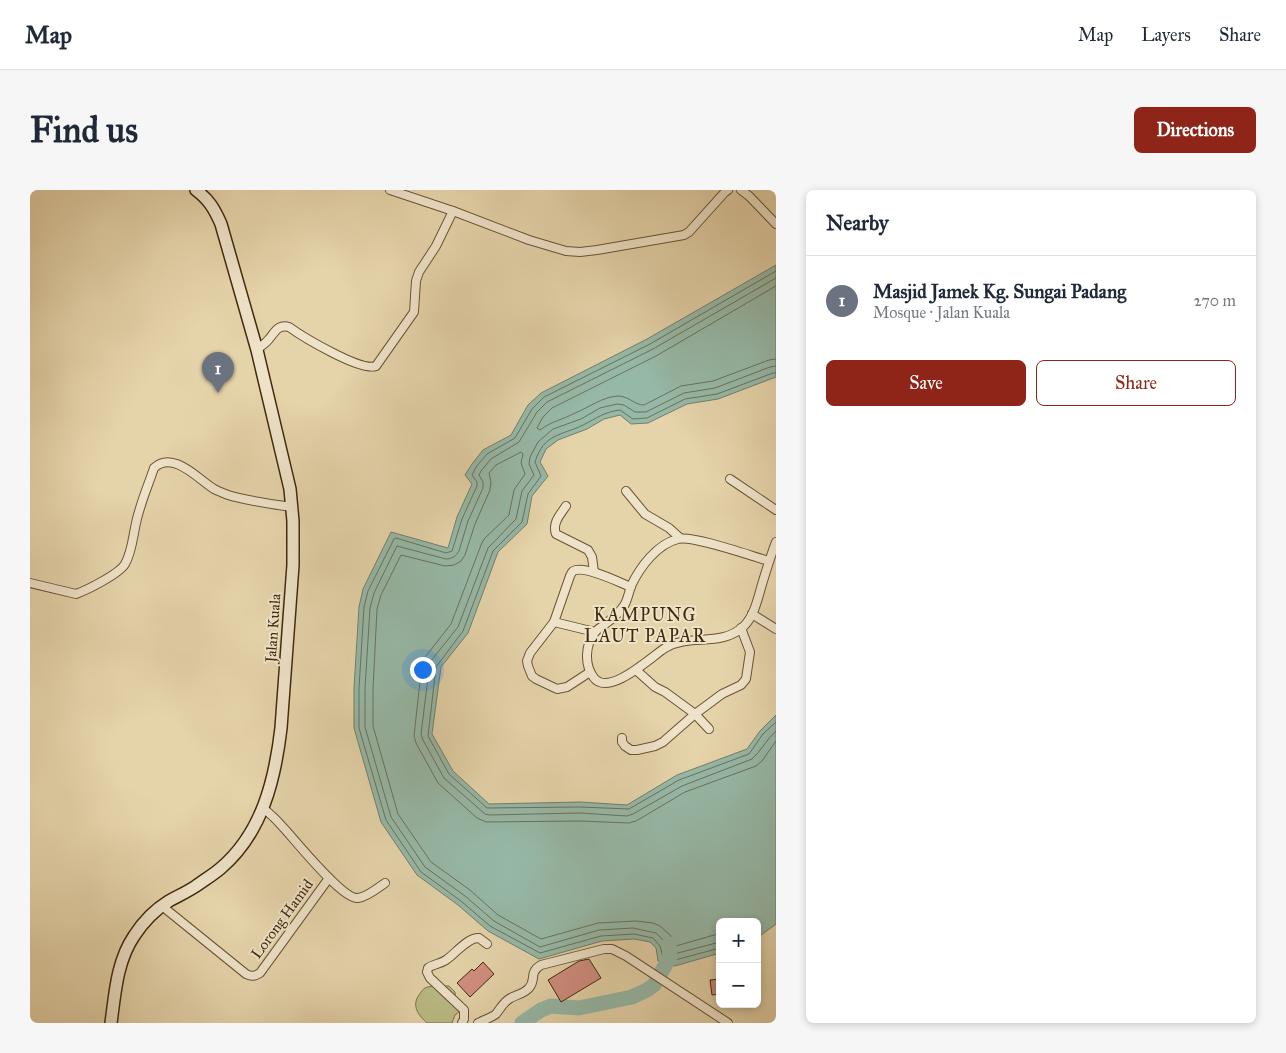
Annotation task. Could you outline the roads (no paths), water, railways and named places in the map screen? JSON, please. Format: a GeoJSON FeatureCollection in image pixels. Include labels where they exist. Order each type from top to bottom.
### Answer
{"type":"FeatureCollection","features":[{"type":"Feature","properties":{"kind":"main road","name":"Jalan Kuala"},"geometry":{"type":"LineString","coordinates":[[111,1023],[122,960],[134,935],[162,906],[221,868],[246,841],[263,808],[274,774],[281,728],[293,565],[290,489],[257,350],[221,224],[215,209],[196,190]]}},
{"type":"Feature","properties":{"kind":"street"},"geometry":{"type":"LineString","coordinates":[[390,190],[453,211],[529,240],[580,252],[684,235],[728,190]]}},
{"type":"Feature","properties":{"kind":"street"},"geometry":{"type":"LineString","coordinates":[[741,190],[776,224]]}},
{"type":"Feature","properties":{"kind":"street"},"geometry":{"type":"LineString","coordinates":[[257,350],[277,328],[284,326],[340,357],[373,368],[378,364],[414,312],[416,281],[419,272],[436,246],[453,211]]}},
{"type":"Feature","properties":{"kind":"street"},"geometry":{"type":"LineString","coordinates":[[30,583],[76,594],[109,577],[125,566],[138,515],[154,468],[164,462],[179,464],[213,488],[228,495],[292,507]]}},
{"type":"Feature","properties":{"kind":"street"},"geometry":{"type":"LineString","coordinates":[[730,479],[776,510]]}},
{"type":"Feature","properties":{"kind":"street"},"geometry":{"type":"LineString","coordinates":[[626,491],[645,514],[669,528],[680,538]]}},
{"type":"Feature","properties":{"kind":"street"},"geometry":{"type":"LineString","coordinates":[[566,506],[555,524],[554,531],[556,534],[591,553],[594,572]]}},
{"type":"Feature","properties":{"kind":"street"},"geometry":{"type":"LineString","coordinates":[[769,561],[688,539],[680,538],[671,541],[654,553],[638,574],[626,603],[616,616],[595,632],[587,655],[590,672],[597,681],[605,684],[631,673],[666,648],[675,644],[720,638],[736,633],[745,625],[752,614],[776,542]]}},
{"type":"Feature","properties":{"kind":"street"},"geometry":{"type":"LineString","coordinates":[[590,672],[567,687],[554,688],[532,676],[528,666],[528,656],[554,622],[573,572],[578,570],[594,572],[631,587]]}},
{"type":"Feature","properties":{"kind":"street"},"geometry":{"type":"LineString","coordinates":[[752,614],[776,629]]}},
{"type":"Feature","properties":{"kind":"street"},"geometry":{"type":"LineString","coordinates":[[554,622],[595,632]]}},
{"type":"Feature","properties":{"kind":"street"},"geometry":{"type":"LineString","coordinates":[[622,738],[625,746],[631,750],[655,746],[663,742],[695,714],[722,694],[741,684],[746,679],[750,652],[741,628]]}},
{"type":"Feature","properties":{"kind":"street"},"geometry":{"type":"LineString","coordinates":[[636,670],[655,687],[695,714],[709,729]]}},
{"type":"Feature","properties":{"kind":"street"},"geometry":{"type":"LineString","coordinates":[[263,808],[280,823],[329,878],[351,897],[364,896],[386,883]]}},
{"type":"Feature","properties":{"kind":"street","name":"Lorong Hamid"},"geometry":{"type":"LineString","coordinates":[[162,906],[246,974],[256,976],[329,878]]}},
{"type":"Feature","properties":{"kind":"street"},"geometry":{"type":"LineString","coordinates":[[462,1023],[464,1010],[430,978],[427,972],[428,968],[445,961],[474,938],[487,944]]}},
{"type":"Feature","properties":{"kind":"street"},"geometry":{"type":"LineString","coordinates":[[478,1023],[494,1015],[504,1002],[510,998],[526,992],[533,983],[533,972],[541,965],[598,950],[612,949],[626,956],[728,1023]]}},
{"type":"Feature","properties":{"kind":"water"},"geometry":{"type":"Polygon","coordinates":[[[776,265],[776,377],[718,399],[687,404],[648,423],[631,424],[620,415],[604,419],[587,429],[558,440],[546,449],[540,462],[548,476],[532,496],[527,524],[498,552],[468,633],[441,667],[432,734],[453,771],[489,804],[580,802],[627,805],[677,775],[747,749],[760,731],[776,715],[776,924],[761,935],[761,918],[716,918],[716,954],[675,966],[658,961],[656,948],[650,942],[634,939],[602,941],[539,959],[488,931],[458,905],[417,875],[381,822],[354,728],[354,688],[359,607],[363,589],[391,532],[448,548],[457,517],[472,484],[465,475],[483,450],[511,435],[528,405],[541,393],[647,339],[776,265]]]}},
{"type":"Feature","properties":{"kind":"waterway"},"geometry":{"type":"LineString","coordinates":[[522,1023],[541,1010],[551,1006],[579,1008],[632,997],[647,990],[654,985],[670,957],[669,944]]}},
{"type":"Feature","properties":{"kind":"place","name":"Masjid Jamek Kg. Sungai Padang"},"geometry":{"type":"Point","coordinates":[218,393]}},
{"type":"Feature","properties":{"kind":"district","name":"KAMPUNG LAUT PAPAR"},"geometry":{"type":"Point","coordinates":[645,625]}}]}
